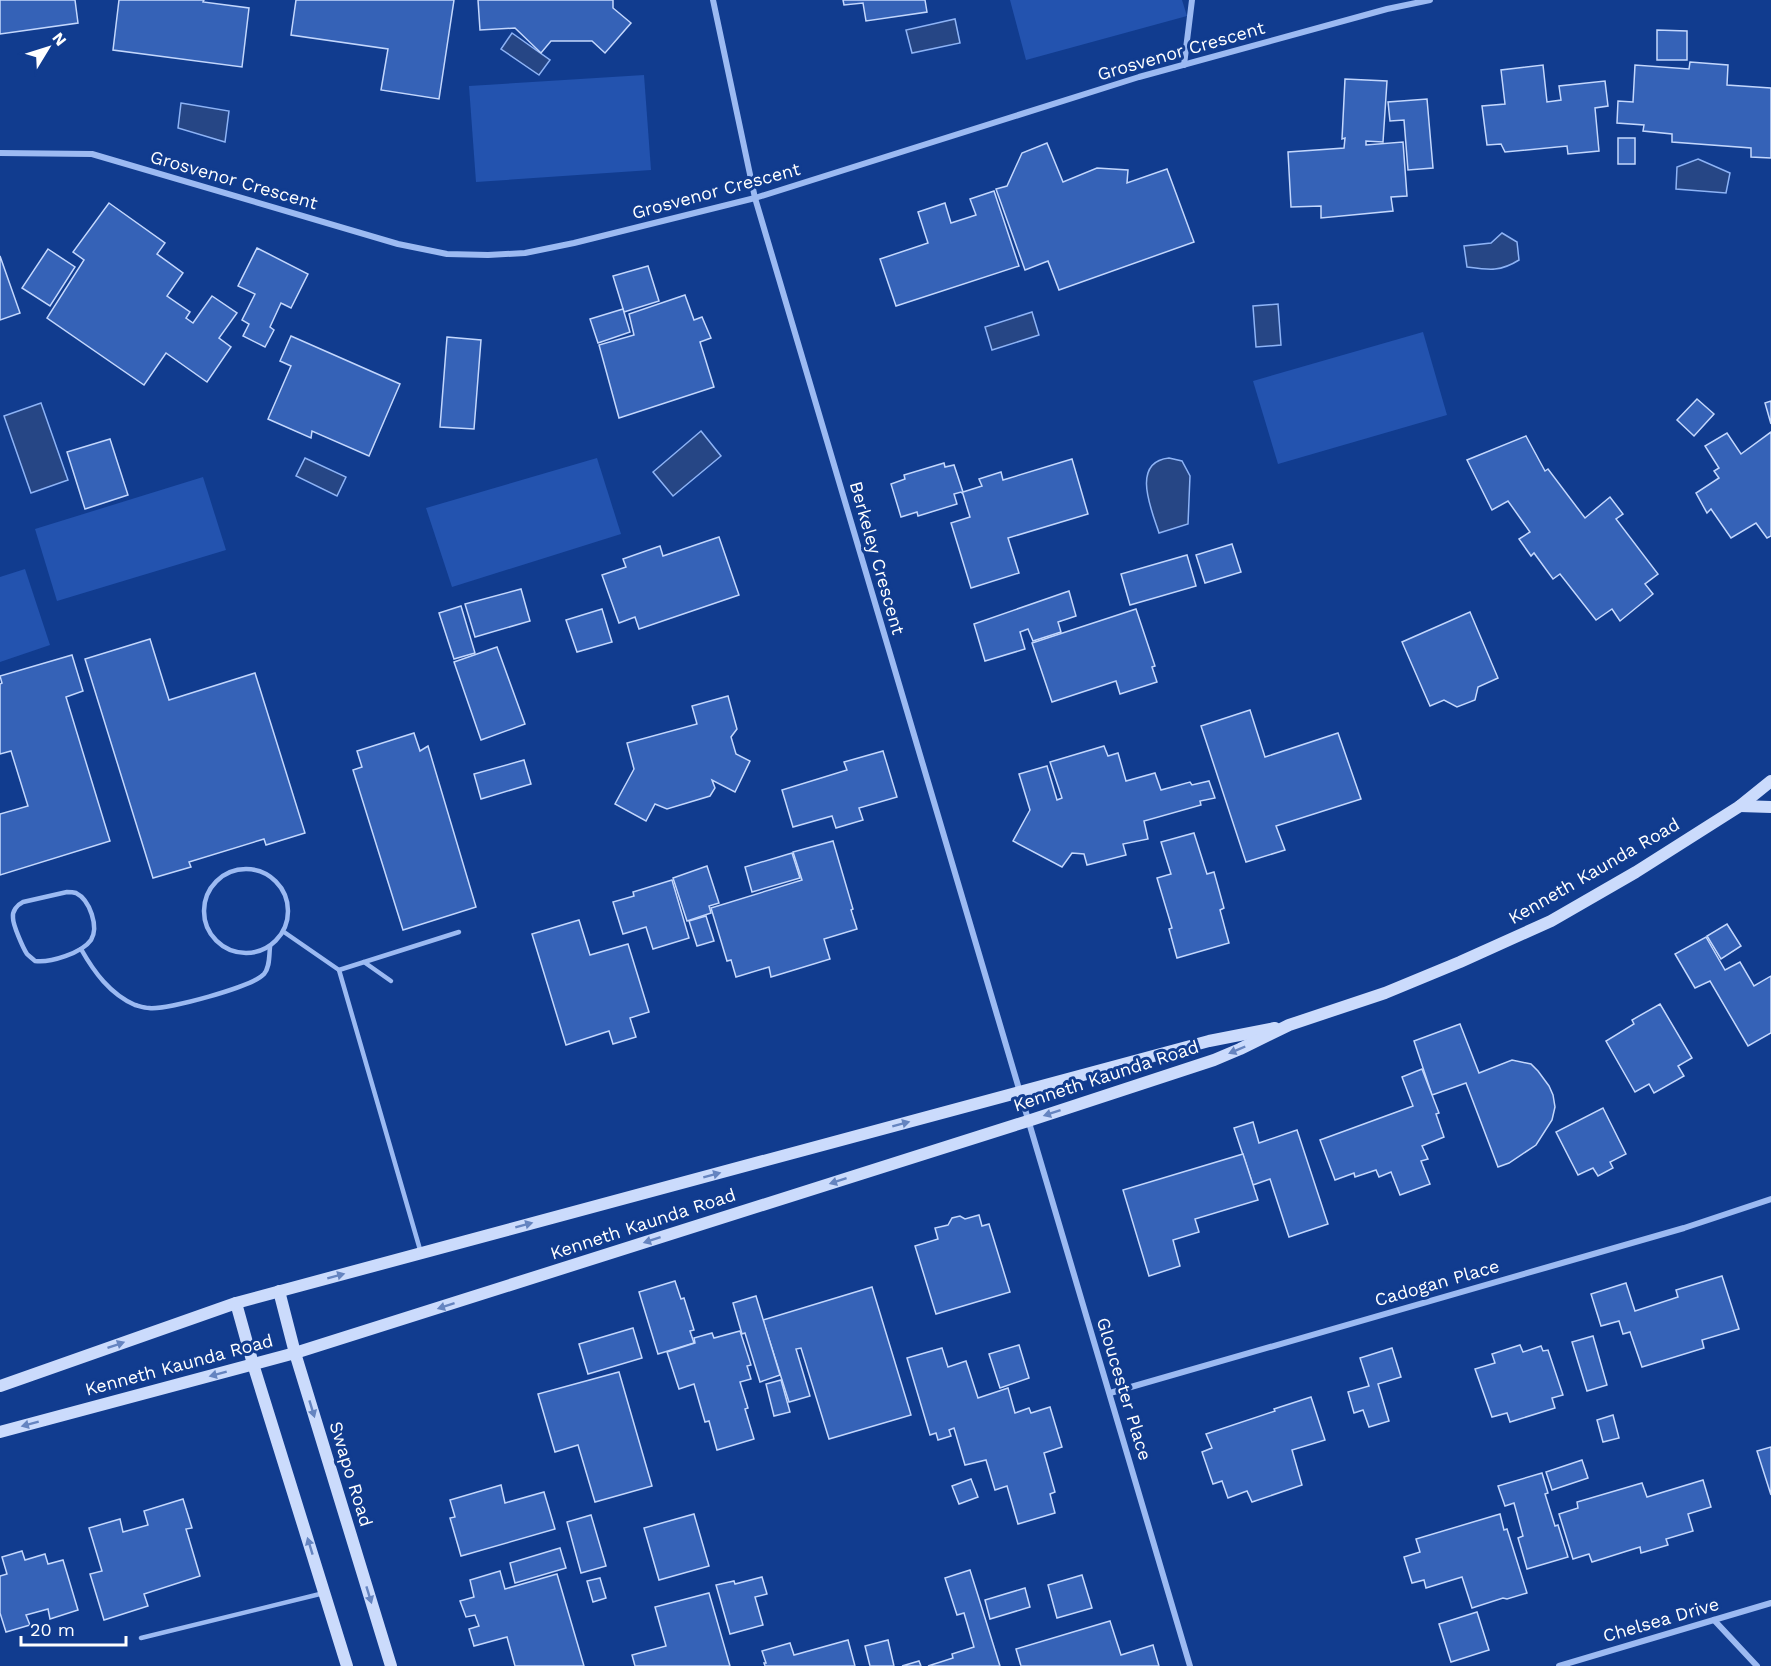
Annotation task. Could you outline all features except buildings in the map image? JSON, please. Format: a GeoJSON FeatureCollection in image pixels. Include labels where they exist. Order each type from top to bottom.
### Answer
{"type":"FeatureCollection","features":[{"type":"Feature","properties":{"kind":"main road","name":"Kenneth Kaunda Road"},"geometry":{"type":"LineString","coordinates":[[0,1432],[295,1353],[1214,1060],[1289,1025],[1385,993],[1551,921],[1636,872],[1740,806],[1771,781]]}},
{"type":"Feature","properties":{"kind":"main road"},"geometry":{"type":"LineString","coordinates":[[1740,806],[1771,807]]}},
{"type":"Feature","properties":{"kind":"main road","name":"Kenneth Kaunda Road"},"geometry":{"type":"LineString","coordinates":[[0,1386],[236,1303],[1209,1041],[1289,1025]]}},
{"type":"Feature","properties":{"kind":"main road","name":"Swapo Road"},"geometry":{"type":"LineString","coordinates":[[279,1291],[295,1353],[391,1666]]}},
{"type":"Feature","properties":{"kind":"main road"},"geometry":{"type":"LineString","coordinates":[[236,1303],[347,1666]]}},
{"type":"Feature","properties":{"kind":"street","name":"Berkeley Crescent"},"geometry":{"type":"LineString","coordinates":[[713,0],[756,198],[1028,1121]]}},
{"type":"Feature","properties":{"kind":"street"},"geometry":{"type":"LineString","coordinates":[[1184,65],[1192,0]]}},
{"type":"Feature","properties":{"kind":"street","name":"Grosvenor Crescent"},"geometry":{"type":"LineString","coordinates":[[0,153],[92,154],[398,244],[447,254],[525,253],[756,198],[1139,77],[1387,9],[1430,0]]}},
{"type":"Feature","properties":{"kind":"street","name":"Gloucester Place"},"geometry":{"type":"LineString","coordinates":[[1028,1121],[1190,1666]]}},
{"type":"Feature","properties":{"kind":"street","name":"Cadogan Place"},"geometry":{"type":"LineString","coordinates":[[1110,1393],[1684,1228],[1771,1199]]}},
{"type":"Feature","properties":{"kind":"street","name":"Chelsea Drive"},"geometry":{"type":"LineString","coordinates":[[1559,1666],[1771,1603]]}},
{"type":"Feature","properties":{"kind":"street"},"geometry":{"type":"LineString","coordinates":[[1714,1620],[1756,1666]]}},
{"type":"Feature","properties":{"kind":"lane"},"geometry":{"type":"LineString","coordinates":[[252,868],[271,876],[284,892],[289,912],[284,932],[270,947],[250,954],[230,951],[213,939],[204,920],[204,900],[214,882],[231,870],[252,868]]}},
{"type":"Feature","properties":{"kind":"lane"},"geometry":{"type":"LineString","coordinates":[[75,892],[87,904],[95,931],[90,942],[81,949],[50,961],[34,961],[28,955],[12,917],[17,905],[75,892]]}},
{"type":"Feature","properties":{"kind":"lane"},"geometry":{"type":"LineString","coordinates":[[284,932],[339,970],[421,1253]]}},
{"type":"Feature","properties":{"kind":"lane"},"geometry":{"type":"LineString","coordinates":[[339,970],[459,932]]}},
{"type":"Feature","properties":{"kind":"lane"},"geometry":{"type":"LineString","coordinates":[[81,949],[92,968],[110,988],[124,999],[149,1008],[194,1000],[254,981],[266,971],[270,947]]}},
{"type":"Feature","properties":{"kind":"lane"},"geometry":{"type":"LineString","coordinates":[[363,962],[391,981]]}},
{"type":"Feature","properties":{"kind":"lane"},"geometry":{"type":"LineString","coordinates":[[141,1638],[324,1593]]}},
{"type":"Feature","properties":{"kind":"shaded area"},"geometry":{"type":"Polygon","coordinates":[[[1010,0],[1182,0],[1187,16],[1026,60],[1010,0]]]}},
{"type":"Feature","properties":{"kind":"shaded area"},"geometry":{"type":"Polygon","coordinates":[[[955,19],[960,43],[912,53],[906,30],[955,19]]]}},
{"type":"Feature","properties":{"kind":"shaded area"},"geometry":{"type":"Polygon","coordinates":[[[512,33],[550,60],[539,75],[501,49],[512,33]]]}},
{"type":"Feature","properties":{"kind":"shaded area"},"geometry":{"type":"Polygon","coordinates":[[[644,75],[651,170],[476,182],[469,86],[644,75]]]}},
{"type":"Feature","properties":{"kind":"shaded area"},"geometry":{"type":"Polygon","coordinates":[[[181,103],[229,111],[225,142],[178,128],[181,103]]]}},
{"type":"Feature","properties":{"kind":"shaded area"},"geometry":{"type":"Polygon","coordinates":[[[1698,159],[1730,173],[1726,193],[1676,189],[1677,167],[1698,159]]]}},
{"type":"Feature","properties":{"kind":"shaded area"},"geometry":{"type":"Polygon","coordinates":[[[1502,233],[1517,242],[1519,260],[1506,267],[1494,269],[1467,267],[1464,246],[1491,243],[1502,233]]]}},
{"type":"Feature","properties":{"kind":"shaded area"},"geometry":{"type":"Polygon","coordinates":[[[1278,304],[1281,345],[1256,347],[1253,306],[1278,304]]]}},
{"type":"Feature","properties":{"kind":"shaded area"},"geometry":{"type":"Polygon","coordinates":[[[1032,312],[1039,335],[992,350],[985,327],[1032,312]]]}},
{"type":"Feature","properties":{"kind":"shaded area"},"geometry":{"type":"Polygon","coordinates":[[[1423,332],[1447,415],[1278,464],[1253,381],[1423,332]]]}},
{"type":"Feature","properties":{"kind":"shaded area"},"geometry":{"type":"Polygon","coordinates":[[[41,403],[68,480],[31,493],[4,416],[41,403]]]}},
{"type":"Feature","properties":{"kind":"shaded area"},"geometry":{"type":"Polygon","coordinates":[[[701,431],[721,456],[673,496],[653,472],[701,431]]]}},
{"type":"Feature","properties":{"kind":"shaded area"},"geometry":{"type":"Polygon","coordinates":[[[305,458],[346,477],[337,496],[296,476],[305,458]]]}},
{"type":"Feature","properties":{"kind":"shaded area"},"geometry":{"type":"Polygon","coordinates":[[[597,458],[621,534],[452,587],[426,508],[597,458]]]}},
{"type":"Feature","properties":{"kind":"shaded area"},"geometry":{"type":"Polygon","coordinates":[[[1169,458],[1182,461],[1190,476],[1188,524],[1159,533],[1149,501],[1147,478],[1150,468],[1157,461],[1169,458]]]}},
{"type":"Feature","properties":{"kind":"shaded area"},"geometry":{"type":"Polygon","coordinates":[[[203,477],[226,550],[57,601],[35,529],[203,477]]]}},
{"type":"Feature","properties":{"kind":"shaded area"},"geometry":{"type":"Polygon","coordinates":[[[25,569],[50,645],[0,662],[0,577],[25,569]]]}}]}
